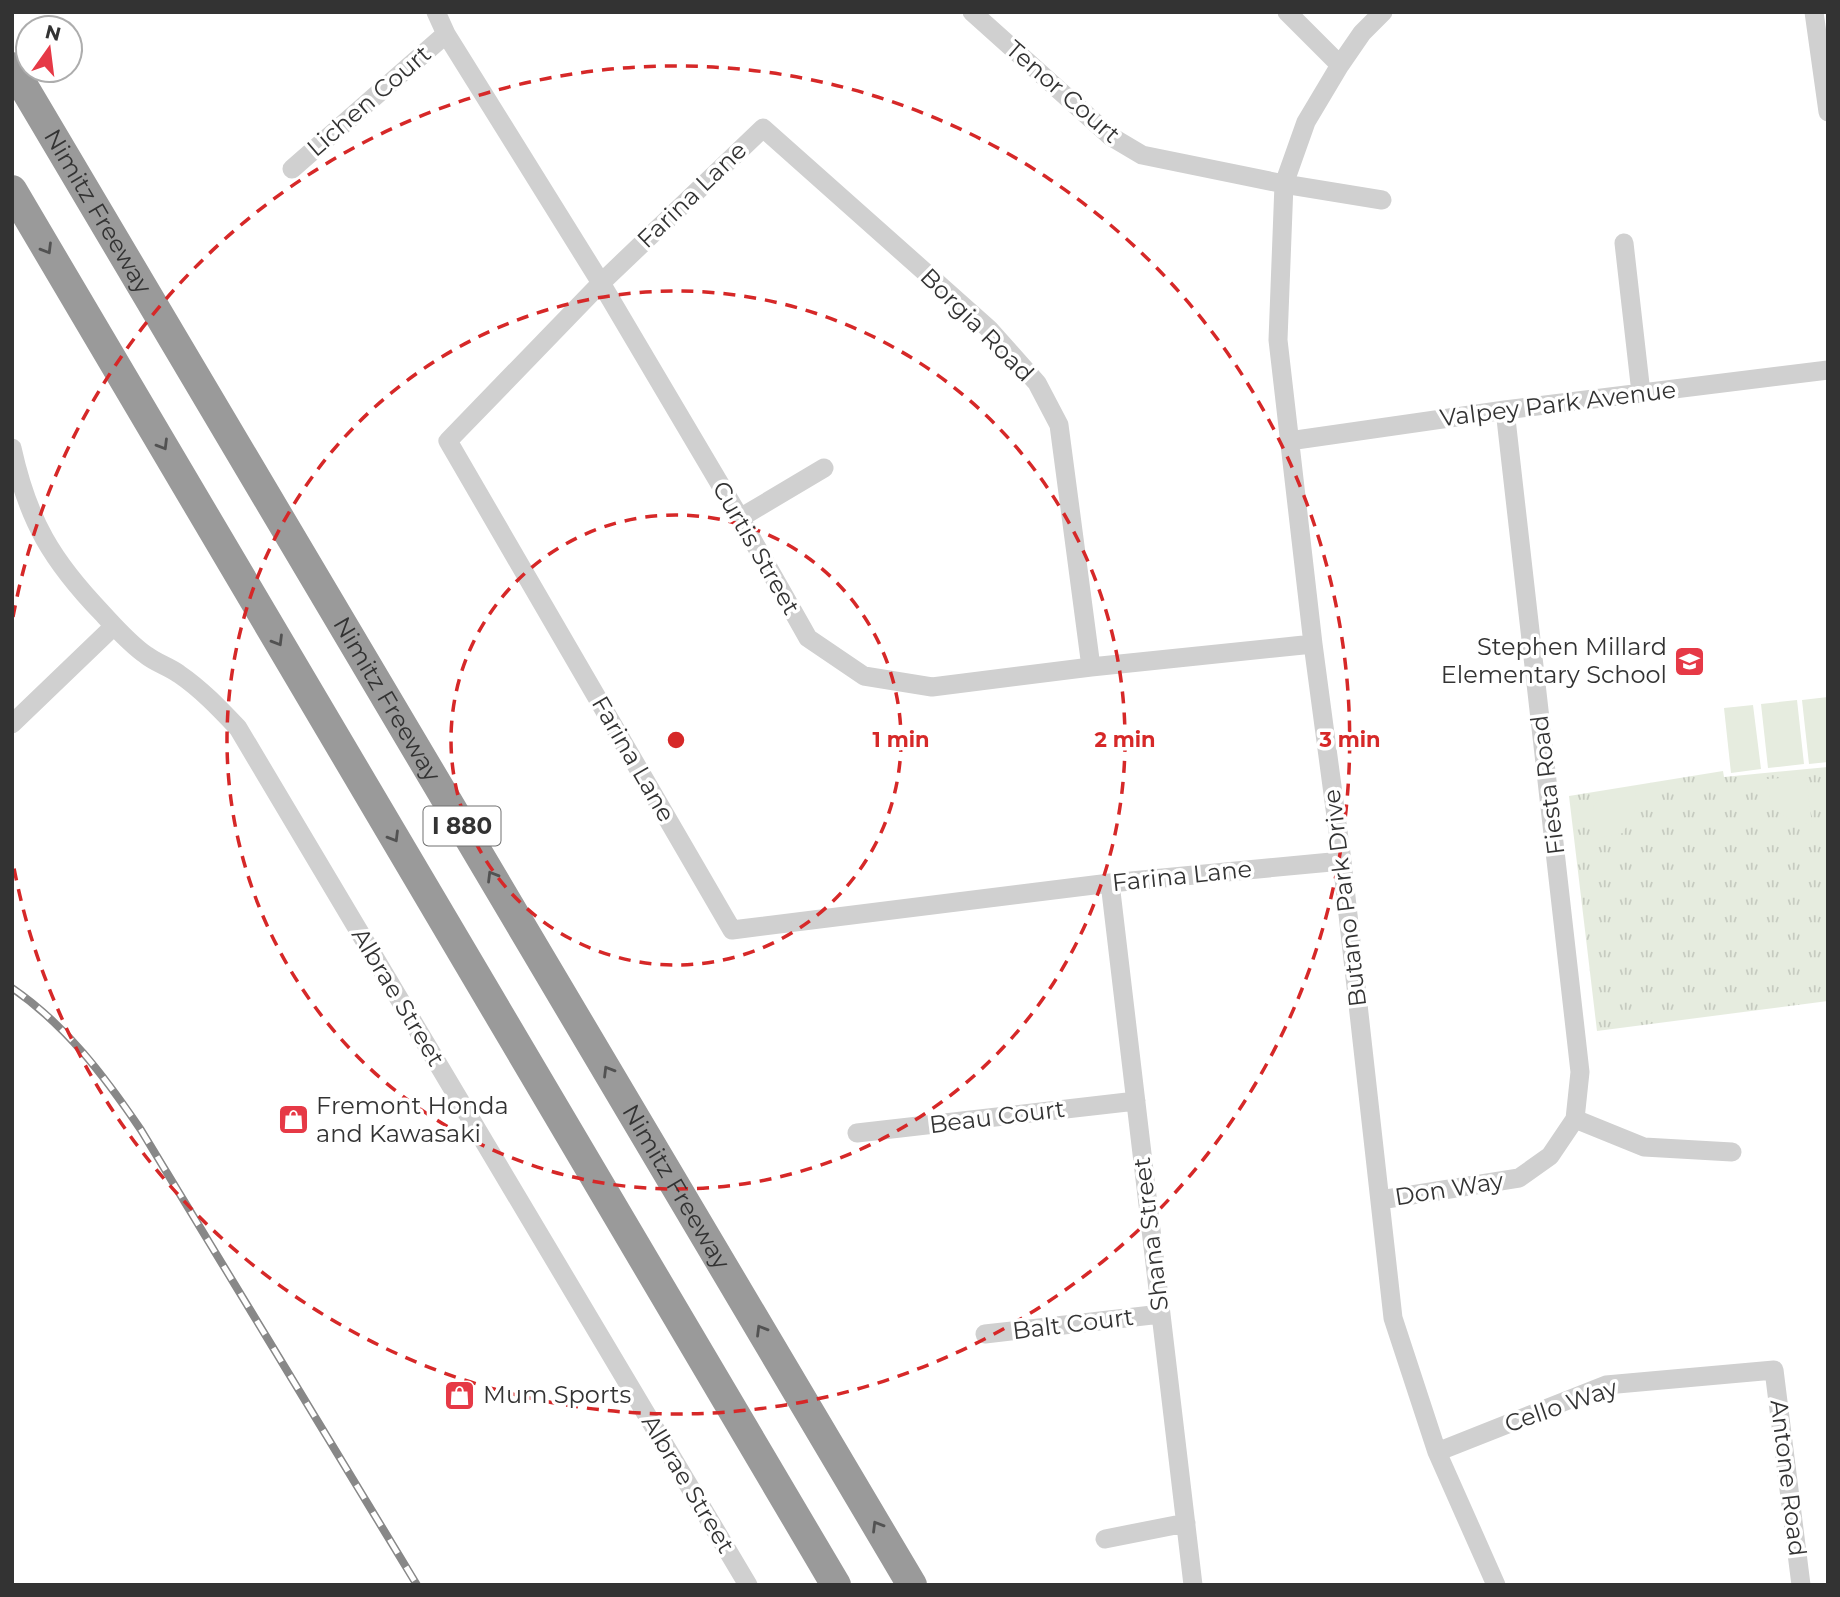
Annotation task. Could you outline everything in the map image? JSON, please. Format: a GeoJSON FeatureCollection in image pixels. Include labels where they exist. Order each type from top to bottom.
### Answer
{"type":"FeatureCollection","features":[{"type":"Feature","properties":{"kind":"highway","name":"Nimitz Freeway"},"geometry":{"type":"LineString","coordinates":[[12,67],[912,1585]]}},
{"type":"Feature","properties":{"kind":"highway","name":"I 880"},"geometry":{"type":"LineString","coordinates":[[12,107],[888,1585]]}},
{"type":"Feature","properties":{"kind":"highway","name":"I 880"},"geometry":{"type":"LineString","coordinates":[[12,190],[836,1585]]}},
{"type":"Feature","properties":{"kind":"street","name":"Curtis Street"},"geometry":{"type":"LineString","coordinates":[[436,12],[446,34],[601,283],[740,518],[807,638],[864,676],[932,687],[1313,644]]}},
{"type":"Feature","properties":{"kind":"street","name":"Tenor Court"},"geometry":{"type":"LineString","coordinates":[[972,12],[1110,136],[1142,155],[1284,184],[1382,200]]}},
{"type":"Feature","properties":{"kind":"street"},"geometry":{"type":"LineString","coordinates":[[1287,12],[1340,65]]}},
{"type":"Feature","properties":{"kind":"street","name":"Butano Park Drive"},"geometry":{"type":"LineString","coordinates":[[1383,12],[1362,33],[1306,122],[1284,184],[1278,340],[1313,644],[1342,861],[1393,1318],[1437,1452],[1496,1585]]}},
{"type":"Feature","properties":{"kind":"street"},"geometry":{"type":"LineString","coordinates":[[1814,12],[1828,112]]}},
{"type":"Feature","properties":{"kind":"street","name":"Lichen Court"},"geometry":{"type":"LineString","coordinates":[[292,169],[446,34]]}},
{"type":"Feature","properties":{"kind":"street","name":"Farina Lane"},"geometry":{"type":"LineString","coordinates":[[762,128],[601,283],[448,441],[732,930],[1110,883],[1342,861]]}},
{"type":"Feature","properties":{"kind":"street","name":"Borgia Road"},"geometry":{"type":"LineString","coordinates":[[762,128],[989,329],[1037,383],[1059,425],[1091,667]]}},
{"type":"Feature","properties":{"kind":"street"},"geometry":{"type":"LineString","coordinates":[[1624,243],[1641,393]]}},
{"type":"Feature","properties":{"kind":"street","name":"Valpey Park Avenue"},"geometry":{"type":"LineString","coordinates":[[1289,441],[1505,410],[1828,370]]}},
{"type":"Feature","properties":{"kind":"street","name":"Fiesta Road"},"geometry":{"type":"LineString","coordinates":[[1505,410],[1580,1072],[1575,1119]]}},
{"type":"Feature","properties":{"kind":"street","name":"Albrae Street"},"geometry":{"type":"LineString","coordinates":[[12,448],[19,479],[33,518],[51,552],[76,586],[147,656],[177,673],[206,695],[238,728],[748,1585]]}},
{"type":"Feature","properties":{"kind":"street"},"geometry":{"type":"LineString","coordinates":[[740,518],[824,468]]}},
{"type":"Feature","properties":{"kind":"street"},"geometry":{"type":"LineString","coordinates":[[12,724],[114,626]]}},
{"type":"Feature","properties":{"kind":"street","name":"Shana Street"},"geometry":{"type":"LineString","coordinates":[[1110,883],[1193,1585]]}},
{"type":"Feature","properties":{"kind":"street","name":"Beau Court"},"geometry":{"type":"LineString","coordinates":[[857,1133],[1136,1101]]}},
{"type":"Feature","properties":{"kind":"street"},"geometry":{"type":"LineString","coordinates":[[1575,1119],[1644,1147],[1732,1152]]}},
{"type":"Feature","properties":{"kind":"street","name":"Don Way"},"geometry":{"type":"LineString","coordinates":[[1380,1200],[1519,1178],[1550,1156],[1575,1119]]}},
{"type":"Feature","properties":{"kind":"street","name":"Balt Court"},"geometry":{"type":"LineString","coordinates":[[985,1334],[1161,1314]]}},
{"type":"Feature","properties":{"kind":"street","name":"Cello Way"},"geometry":{"type":"LineString","coordinates":[[1437,1452],[1606,1385],[1774,1370]]}},
{"type":"Feature","properties":{"kind":"street","name":"Antone Road"},"geometry":{"type":"LineString","coordinates":[[1774,1370],[1801,1585]]}},
{"type":"Feature","properties":{"kind":"street"},"geometry":{"type":"LineString","coordinates":[[1105,1539],[1185,1523]]}},
{"type":"Feature","properties":{"kind":"green space"},"geometry":{"type":"Polygon","coordinates":[[[1828,697],[1828,762],[1809,764],[1802,700],[1828,697]]]}},
{"type":"Feature","properties":{"kind":"green space"},"geometry":{"type":"Polygon","coordinates":[[[1797,700],[1804,764],[1768,768],[1761,704],[1797,700]]]}},
{"type":"Feature","properties":{"kind":"green space"},"geometry":{"type":"Polygon","coordinates":[[[1753,705],[1761,769],[1731,773],[1724,708],[1753,705]]]}},
{"type":"Feature","properties":{"kind":"green space"},"geometry":{"type":"Polygon","coordinates":[[[1828,767],[1828,1001],[1597,1031],[1569,796],[1723,771],[1724,777],[1828,767]]]}},
{"type":"Feature","properties":{"kind":"green space"},"geometry":{"type":"Polygon","coordinates":[[[1801,777],[1807,783],[1812,825],[1791,819],[1779,812],[1771,800],[1765,779],[1801,777]]]}},
{"type":"Feature","properties":{"kind":"green space"},"geometry":{"type":"Polygon","coordinates":[[[1635,790],[1636,808],[1623,833],[1595,839],[1593,807],[1603,794],[1635,790]]]}},
{"type":"Feature","properties":{"kind":"railway"},"geometry":{"type":"LineString","coordinates":[[12,988],[67,1035],[141,1130],[417,1585]]}},
{"type":"Feature","properties":{"kind":"place","name":"Stephen Millard Elementary School"},"geometry":{"type":"Point","coordinates":[1690,661]}},
{"type":"Feature","properties":{"kind":"place","name":"Fremont Honda and Kawasaki"},"geometry":{"type":"Point","coordinates":[293,1120]}},
{"type":"Feature","properties":{"kind":"place","name":"Mum Sports"},"geometry":{"type":"Point","coordinates":[460,1395]}}]}
